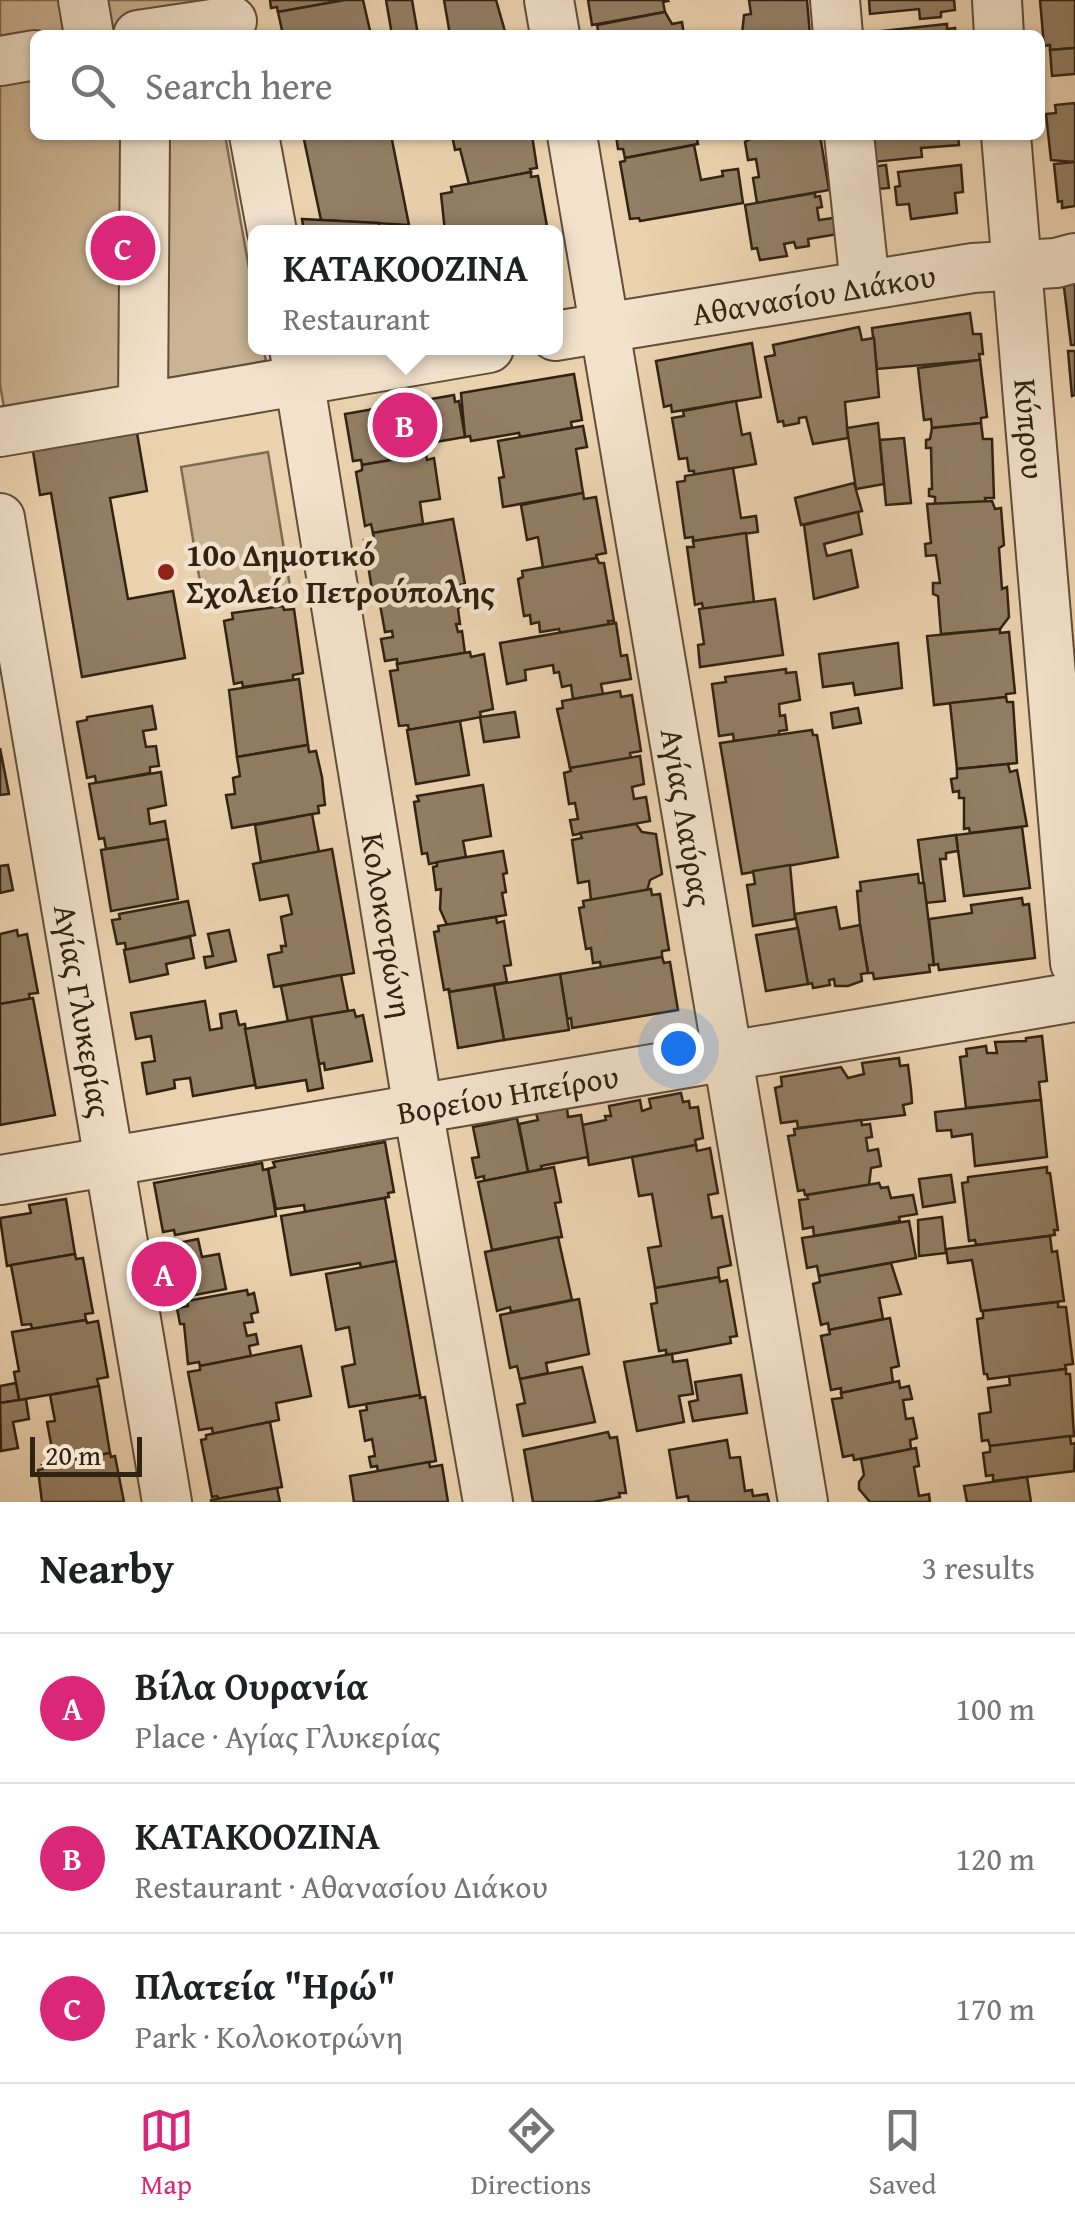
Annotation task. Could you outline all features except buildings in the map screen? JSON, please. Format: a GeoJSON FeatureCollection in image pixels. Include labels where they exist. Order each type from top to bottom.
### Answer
{"type":"FeatureCollection","features":[{"type":"Feature","properties":{"kind":"street"},"geometry":{"type":"LineString","coordinates":[[83,0],[88,30]]}},
{"type":"Feature","properties":{"kind":"street"},"geometry":{"type":"LineString","coordinates":[[548,0],[554,30]]}},
{"type":"Feature","properties":{"kind":"street"},"geometry":{"type":"LineString","coordinates":[[834,0],[837,30]]}},
{"type":"Feature","properties":{"kind":"street"},"geometry":{"type":"LineString","coordinates":[[997,0],[1000,30]]}},
{"type":"Feature","properties":{"kind":"street"},"geometry":{"type":"LineString","coordinates":[[148,19],[232,19]]}},
{"type":"Feature","properties":{"kind":"street"},"geometry":{"type":"LineString","coordinates":[[0,61],[30,55]]}},
{"type":"Feature","properties":{"kind":"street"},"geometry":{"type":"LineString","coordinates":[[143,407],[145,140]]}},
{"type":"Feature","properties":{"kind":"street"},"geometry":{"type":"LineString","coordinates":[[255,140],[271,225]]}},
{"type":"Feature","properties":{"kind":"street","name":"Αγίας Λαύρας"},"geometry":{"type":"LineString","coordinates":[[573,140],[803,1502]]}},
{"type":"Feature","properties":{"kind":"street"},"geometry":{"type":"LineString","coordinates":[[850,140],[866,285]]}},
{"type":"Feature","properties":{"kind":"street","name":"Κύπρου"},"geometry":{"type":"LineString","coordinates":[[1006,140],[1075,963]]}},
{"type":"Feature","properties":{"kind":"street","name":"Αθανασίου Διάκου"},"geometry":{"type":"LineString","coordinates":[[563,335],[973,268],[1056,263],[1075,258]]}},
{"type":"Feature","properties":{"kind":"street"},"geometry":{"type":"LineString","coordinates":[[0,432],[143,407],[297,364],[405,355]]}},
{"type":"Feature","properties":{"kind":"street","name":"Κολοκοτρώνη"},"geometry":{"type":"LineString","coordinates":[[297,364],[418,1109],[488,1502]]}},
{"type":"Feature","properties":{"kind":"street","name":"Αγίας Γλυκερίας"},"geometry":{"type":"LineString","coordinates":[[0,518],[167,1502]]}},
{"type":"Feature","properties":{"kind":"street","name":"Βορείου Ηπείρου"},"geometry":{"type":"LineString","coordinates":[[0,1180],[1075,997]]}},
{"type":"Feature","properties":{"kind":"shaded area"},"geometry":{"type":"Polygon","coordinates":[[[0,0],[202,0],[207,30],[30,30],[30,140],[226,140],[248,262],[248,355],[265,355],[266,361],[4,407],[0,385],[0,0]]]}},
{"type":"Feature","properties":{"kind":"shaded area"},"geometry":{"type":"Polygon","coordinates":[[[268,452],[291,592],[204,606],[181,467],[268,452]]]}},
{"type":"Feature","properties":{"kind":"place","name":"Πλατεία \"Ηρώ\""},"geometry":{"type":"Point","coordinates":[123,248]}},
{"type":"Feature","properties":{"kind":"place","name":"ΚΑΤΑΚΟΟΖΙΝΑ"},"geometry":{"type":"Point","coordinates":[405,425]}},
{"type":"Feature","properties":{"kind":"place","name":"10ο Δημοτικό Σχολείο Πετρούπολης"},"geometry":{"type":"Point","coordinates":[166,572]}},
{"type":"Feature","properties":{"kind":"place","name":"Βίλα Ουρανία"},"geometry":{"type":"Point","coordinates":[164,1274]}}]}
